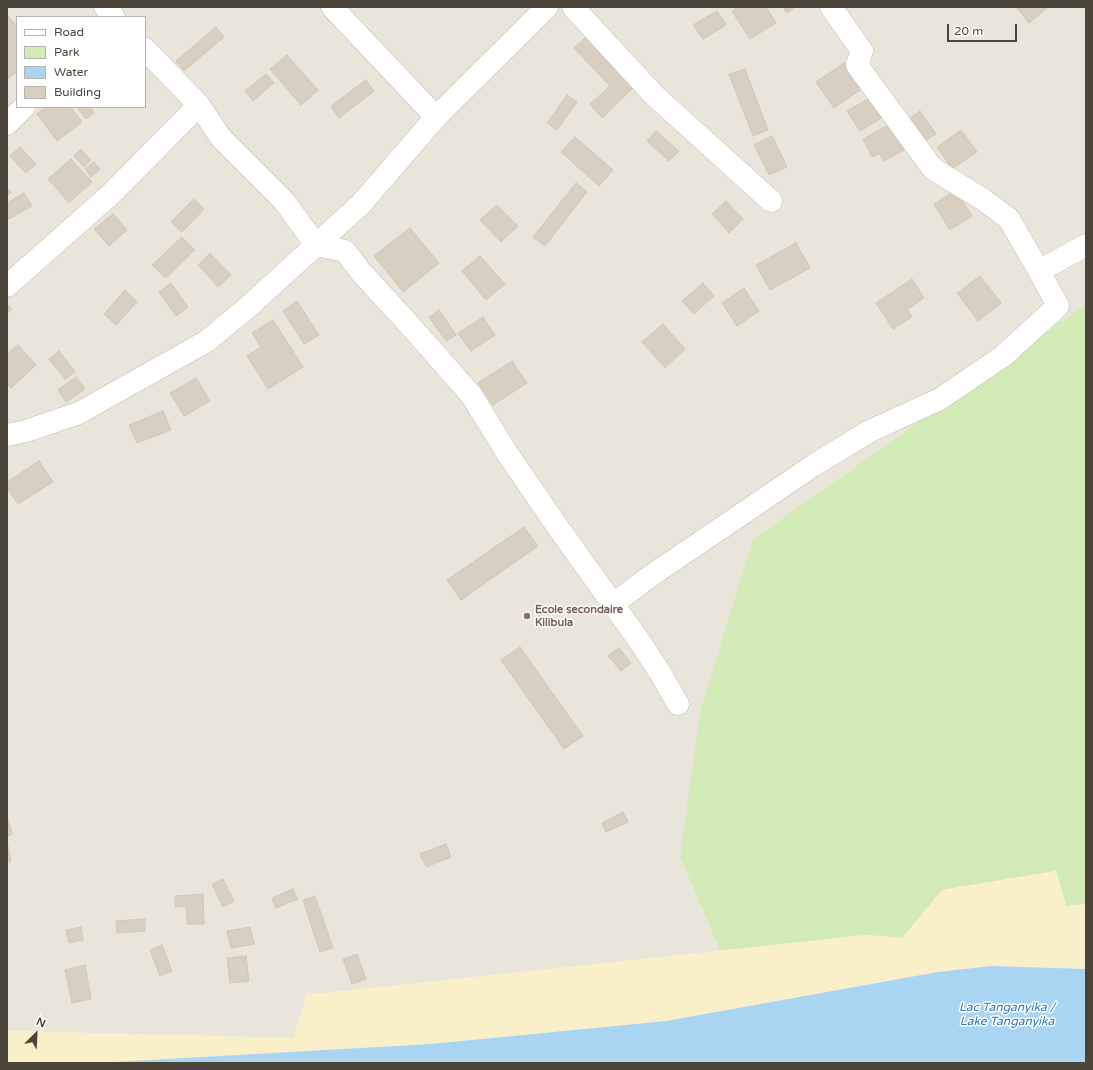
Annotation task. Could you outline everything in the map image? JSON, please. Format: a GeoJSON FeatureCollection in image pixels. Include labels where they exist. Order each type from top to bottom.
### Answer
{"type":"FeatureCollection","features":[{"type":"Feature","properties":{"kind":"street"},"geometry":{"type":"LineString","coordinates":[[98,16],[105,7],[113,16]]}},
{"type":"Feature","properties":{"kind":"street"},"geometry":{"type":"LineString","coordinates":[[332,7],[436,117]]}},
{"type":"Feature","properties":{"kind":"street"},"geometry":{"type":"LineString","coordinates":[[7,435],[26,431],[79,413],[207,341],[248,307],[361,204],[436,117],[547,7]]}},
{"type":"Feature","properties":{"kind":"street"},"geometry":{"type":"LineString","coordinates":[[573,7],[654,95],[771,201]]}},
{"type":"Feature","properties":{"kind":"street"},"geometry":{"type":"LineString","coordinates":[[613,604],[652,575],[814,465],[870,431],[940,399],[1002,356],[1058,306],[1009,219],[984,200],[934,170],[857,65],[862,51],[831,7]]}},
{"type":"Feature","properties":{"kind":"street"},"geometry":{"type":"LineString","coordinates":[[146,50],[199,105],[221,138],[284,201],[316,245],[345,251],[360,272],[415,331],[472,396],[507,453],[659,671],[678,704]]}},
{"type":"Feature","properties":{"kind":"street"},"geometry":{"type":"LineString","coordinates":[[7,286],[111,194],[199,105]]}},
{"type":"Feature","properties":{"kind":"street"},"geometry":{"type":"LineString","coordinates":[[7,124],[23,108]]}},
{"type":"Feature","properties":{"kind":"street"},"geometry":{"type":"LineString","coordinates":[[1039,271],[1086,246]]}},
{"type":"Feature","properties":{"kind":"shaded area"},"geometry":{"type":"Polygon","coordinates":[[[7,7],[1086,7],[1086,304],[753,539],[680,857],[720,951],[307,995],[294,1038],[7,1031],[7,7]]]}},
{"type":"Feature","properties":{"kind":"green space"},"geometry":{"type":"Polygon","coordinates":[[[1086,304],[1086,904],[1066,906],[1056,871],[942,890],[903,938],[866,935],[720,951],[680,857],[700,712],[753,539],[1086,304]]]}},
{"type":"Feature","properties":{"kind":"sand"},"geometry":{"type":"Polygon","coordinates":[[[1056,871],[1066,906],[1086,904],[1086,969],[991,966],[938,972],[666,1021],[431,1044],[96,1063],[7,1063],[7,1031],[293,1038],[307,995],[866,935],[902,938],[942,890],[1056,871]]]}},
{"type":"Feature","properties":{"kind":"water","name":"Lac Tanganyika / Lake Tanganyika"},"geometry":{"type":"Polygon","coordinates":[[[991,966],[1086,969],[1086,1063],[96,1063],[431,1044],[666,1021],[938,972],[991,966]]]}},
{"type":"Feature","properties":{"kind":"building"},"geometry":{"type":"Polygon","coordinates":[[[738,7],[766,7],[776,23],[750,39],[732,11],[738,7]]]}},
{"type":"Feature","properties":{"kind":"building"},"geometry":{"type":"Polygon","coordinates":[[[783,7],[795,7],[787,13],[783,7]]]}},
{"type":"Feature","properties":{"kind":"building"},"geometry":{"type":"Polygon","coordinates":[[[1016,7],[1048,7],[1029,23],[1016,7]]]}},
{"type":"Feature","properties":{"kind":"building"},"geometry":{"type":"Polygon","coordinates":[[[717,11],[726,25],[703,39],[693,25],[717,11]]]}},
{"type":"Feature","properties":{"kind":"building"},"geometry":{"type":"Polygon","coordinates":[[[9,17],[16,25],[16,72],[7,80],[7,19],[9,17]]]}},
{"type":"Feature","properties":{"kind":"building"},"geometry":{"type":"Polygon","coordinates":[[[216,27],[224,37],[184,71],[176,61],[216,27]]]}},
{"type":"Feature","properties":{"kind":"building"},"geometry":{"type":"Polygon","coordinates":[[[586,37],[634,87],[602,118],[590,104],[610,86],[574,48],[586,37]]]}},
{"type":"Feature","properties":{"kind":"building"},"geometry":{"type":"Polygon","coordinates":[[[287,55],[318,90],[301,105],[270,69],[287,55]]]}},
{"type":"Feature","properties":{"kind":"building"},"geometry":{"type":"Polygon","coordinates":[[[844,63],[863,88],[834,108],[816,82],[844,63]]]}},
{"type":"Feature","properties":{"kind":"building"},"geometry":{"type":"Polygon","coordinates":[[[745,69],[768,130],[753,136],[729,74],[745,69]]]}},
{"type":"Feature","properties":{"kind":"building"},"geometry":{"type":"Polygon","coordinates":[[[266,74],[274,83],[253,101],[245,91],[266,74]]]}},
{"type":"Feature","properties":{"kind":"building"},"geometry":{"type":"Polygon","coordinates":[[[366,80],[374,91],[339,118],[331,106],[366,80]]]}},
{"type":"Feature","properties":{"kind":"building"},"geometry":{"type":"Polygon","coordinates":[[[567,95],[577,102],[557,130],[547,123],[567,95]]]}},
{"type":"Feature","properties":{"kind":"building"},"geometry":{"type":"Polygon","coordinates":[[[873,96],[885,116],[860,131],[847,111],[873,96]]]}},
{"type":"Feature","properties":{"kind":"building"},"geometry":{"type":"Polygon","coordinates":[[[45,108],[72,108],[82,122],[57,141],[37,114],[45,108]]]}},
{"type":"Feature","properties":{"kind":"building"},"geometry":{"type":"Polygon","coordinates":[[[78,108],[91,108],[94,113],[86,119],[78,108]]]}},
{"type":"Feature","properties":{"kind":"building"},"geometry":{"type":"Polygon","coordinates":[[[920,111],[936,134],[923,142],[908,120],[920,111]]]}},
{"type":"Feature","properties":{"kind":"building"},"geometry":{"type":"Polygon","coordinates":[[[894,122],[908,148],[884,161],[879,153],[872,157],[863,139],[894,122]]]}},
{"type":"Feature","properties":{"kind":"building"},"geometry":{"type":"Polygon","coordinates":[[[961,130],[977,152],[952,169],[937,147],[961,130]]]}},
{"type":"Feature","properties":{"kind":"building"},"geometry":{"type":"Polygon","coordinates":[[[656,131],[679,151],[669,161],[647,141],[656,131]]]}},
{"type":"Feature","properties":{"kind":"building"},"geometry":{"type":"Polygon","coordinates":[[[772,136],[787,167],[769,175],[754,145],[772,136]]]}},
{"type":"Feature","properties":{"kind":"building"},"geometry":{"type":"Polygon","coordinates":[[[575,137],[613,170],[599,186],[561,152],[575,137]]]}},
{"type":"Feature","properties":{"kind":"building"},"geometry":{"type":"Polygon","coordinates":[[[20,147],[36,164],[26,173],[10,156],[20,147]]]}},
{"type":"Feature","properties":{"kind":"building"},"geometry":{"type":"Polygon","coordinates":[[[81,149],[91,160],[84,167],[74,156],[81,149]]]}},
{"type":"Feature","properties":{"kind":"building"},"geometry":{"type":"Polygon","coordinates":[[[71,159],[92,182],[69,203],[48,179],[71,159]]]}},
{"type":"Feature","properties":{"kind":"building"},"geometry":{"type":"Polygon","coordinates":[[[94,162],[100,169],[91,177],[85,169],[94,162]]]}},
{"type":"Feature","properties":{"kind":"building"},"geometry":{"type":"Polygon","coordinates":[[[576,183],[587,192],[545,246],[533,237],[576,183]]]}},
{"type":"Feature","properties":{"kind":"building"},"geometry":{"type":"Polygon","coordinates":[[[7,188],[11,192],[7,196],[7,188]]]}},
{"type":"Feature","properties":{"kind":"building"},"geometry":{"type":"Polygon","coordinates":[[[956,190],[972,216],[950,230],[934,204],[956,190]]]}},
{"type":"Feature","properties":{"kind":"building"},"geometry":{"type":"Polygon","coordinates":[[[24,193],[32,206],[9,219],[7,215],[7,203],[24,193]]]}},
{"type":"Feature","properties":{"kind":"building"},"geometry":{"type":"Polygon","coordinates":[[[194,199],[204,209],[182,232],[171,222],[194,199]]]}},
{"type":"Feature","properties":{"kind":"building"},"geometry":{"type":"Polygon","coordinates":[[[726,201],[743,219],[729,233],[712,214],[726,201]]]}},
{"type":"Feature","properties":{"kind":"building"},"geometry":{"type":"Polygon","coordinates":[[[497,205],[518,226],[501,242],[480,220],[497,205]]]}},
{"type":"Feature","properties":{"kind":"building"},"geometry":{"type":"Polygon","coordinates":[[[113,214],[127,230],[109,246],[94,229],[113,214]]]}},
{"type":"Feature","properties":{"kind":"building"},"geometry":{"type":"Polygon","coordinates":[[[410,228],[439,263],[403,292],[374,256],[410,228]]]}},
{"type":"Feature","properties":{"kind":"building"},"geometry":{"type":"Polygon","coordinates":[[[182,237],[195,250],[166,278],[152,265],[182,237]]]}},
{"type":"Feature","properties":{"kind":"building"},"geometry":{"type":"Polygon","coordinates":[[[796,243],[810,268],[770,290],[756,265],[796,243]]]}},
{"type":"Feature","properties":{"kind":"building"},"geometry":{"type":"Polygon","coordinates":[[[210,253],[231,275],[218,287],[198,265],[210,253]]]}},
{"type":"Feature","properties":{"kind":"building"},"geometry":{"type":"Polygon","coordinates":[[[480,256],[505,284],[486,300],[462,271],[480,256]]]}},
{"type":"Feature","properties":{"kind":"building"},"geometry":{"type":"Polygon","coordinates":[[[980,276],[1001,303],[978,321],[957,293],[980,276]]]}},
{"type":"Feature","properties":{"kind":"building"},"geometry":{"type":"Polygon","coordinates":[[[912,279],[924,298],[907,310],[912,317],[893,329],[876,303],[912,279]]]}},
{"type":"Feature","properties":{"kind":"building"},"geometry":{"type":"Polygon","coordinates":[[[171,283],[188,307],[176,316],[159,292],[171,283]]]}},
{"type":"Feature","properties":{"kind":"building"},"geometry":{"type":"Polygon","coordinates":[[[703,283],[714,296],[694,314],[682,301],[703,283]]]}},
{"type":"Feature","properties":{"kind":"building"},"geometry":{"type":"Polygon","coordinates":[[[744,288],[759,311],[737,326],[722,303],[744,288]]]}},
{"type":"Feature","properties":{"kind":"building"},"geometry":{"type":"Polygon","coordinates":[[[125,290],[137,302],[116,325],[104,314],[125,290]]]}},
{"type":"Feature","properties":{"kind":"building"},"geometry":{"type":"Polygon","coordinates":[[[297,301],[319,335],[304,344],[283,311],[297,301]]]}},
{"type":"Feature","properties":{"kind":"building"},"geometry":{"type":"Polygon","coordinates":[[[7,304],[12,309],[7,314],[7,304]]]}},
{"type":"Feature","properties":{"kind":"building"},"geometry":{"type":"Polygon","coordinates":[[[439,310],[456,335],[446,341],[429,317],[439,310]]]}},
{"type":"Feature","properties":{"kind":"building"},"geometry":{"type":"Polygon","coordinates":[[[483,317],[495,335],[471,351],[458,333],[483,317]]]}},
{"type":"Feature","properties":{"kind":"building"},"geometry":{"type":"Polygon","coordinates":[[[273,320],[303,367],[268,389],[247,356],[261,347],[252,333],[273,320]]]}},
{"type":"Feature","properties":{"kind":"building"},"geometry":{"type":"Polygon","coordinates":[[[663,324],[685,349],[665,368],[642,342],[663,324]]]}},
{"type":"Feature","properties":{"kind":"building"},"geometry":{"type":"Polygon","coordinates":[[[18,345],[36,365],[11,388],[7,384],[7,354],[18,345]]]}},
{"type":"Feature","properties":{"kind":"building"},"geometry":{"type":"Polygon","coordinates":[[[59,351],[75,372],[65,379],[49,359],[59,351]]]}},
{"type":"Feature","properties":{"kind":"building"},"geometry":{"type":"Polygon","coordinates":[[[512,361],[527,383],[493,405],[478,383],[512,361]]]}},
{"type":"Feature","properties":{"kind":"building"},"geometry":{"type":"Polygon","coordinates":[[[76,377],[85,389],[66,402],[58,390],[76,377]]]}},
{"type":"Feature","properties":{"kind":"building"},"geometry":{"type":"Polygon","coordinates":[[[196,378],[210,401],[184,416],[170,393],[196,378]]]}},
{"type":"Feature","properties":{"kind":"building"},"geometry":{"type":"Polygon","coordinates":[[[163,411],[171,430],[137,443],[129,425],[163,411]]]}},
{"type":"Feature","properties":{"kind":"building"},"geometry":{"type":"Polygon","coordinates":[[[39,461],[53,482],[18,504],[7,488],[7,482],[39,461]]]}},
{"type":"Feature","properties":{"kind":"building"},"geometry":{"type":"Polygon","coordinates":[[[524,527],[538,546],[461,600],[447,580],[524,527]]]}},
{"type":"Feature","properties":{"kind":"building"},"geometry":{"type":"Polygon","coordinates":[[[520,647],[583,736],[564,749],[501,660],[520,647]]]}},
{"type":"Feature","properties":{"kind":"building"},"geometry":{"type":"Polygon","coordinates":[[[619,648],[631,663],[621,671],[608,656],[619,648]]]}},
{"type":"Feature","properties":{"kind":"building"},"geometry":{"type":"Polygon","coordinates":[[[623,812],[628,822],[606,832],[602,823],[623,812]]]}},
{"type":"Feature","properties":{"kind":"building"},"geometry":{"type":"Polygon","coordinates":[[[7,816],[12,834],[7,836],[7,816]]]}},
{"type":"Feature","properties":{"kind":"building"},"geometry":{"type":"Polygon","coordinates":[[[7,842],[11,861],[7,862],[7,842]]]}},
{"type":"Feature","properties":{"kind":"building"},"geometry":{"type":"Polygon","coordinates":[[[446,844],[451,857],[426,867],[420,854],[446,844]]]}},
{"type":"Feature","properties":{"kind":"building"},"geometry":{"type":"Polygon","coordinates":[[[223,879],[234,901],[223,907],[212,884],[223,879]]]}},
{"type":"Feature","properties":{"kind":"building"},"geometry":{"type":"Polygon","coordinates":[[[293,889],[298,899],[276,908],[272,898],[293,889]]]}},
{"type":"Feature","properties":{"kind":"building"},"geometry":{"type":"Polygon","coordinates":[[[203,894],[204,924],[187,924],[186,906],[175,907],[175,896],[203,894]]]}},
{"type":"Feature","properties":{"kind":"building"},"geometry":{"type":"Polygon","coordinates":[[[315,896],[333,948],[320,952],[303,900],[315,896]]]}},
{"type":"Feature","properties":{"kind":"building"},"geometry":{"type":"Polygon","coordinates":[[[145,919],[145,931],[117,933],[116,921],[145,919]]]}},
{"type":"Feature","properties":{"kind":"building"},"geometry":{"type":"Polygon","coordinates":[[[81,927],[83,940],[69,943],[66,930],[81,927]]]}},
{"type":"Feature","properties":{"kind":"building"},"geometry":{"type":"Polygon","coordinates":[[[250,927],[254,944],[231,948],[227,931],[250,927]]]}},
{"type":"Feature","properties":{"kind":"building"},"geometry":{"type":"Polygon","coordinates":[[[162,945],[172,971],[160,976],[150,950],[162,945]]]}},
{"type":"Feature","properties":{"kind":"building"},"geometry":{"type":"Polygon","coordinates":[[[357,954],[366,979],[352,984],[343,959],[357,954]]]}},
{"type":"Feature","properties":{"kind":"building"},"geometry":{"type":"Polygon","coordinates":[[[246,956],[249,981],[230,983],[227,958],[246,956]]]}},
{"type":"Feature","properties":{"kind":"building"},"geometry":{"type":"Polygon","coordinates":[[[85,965],[91,999],[72,1003],[65,970],[85,965]]]}},
{"type":"Feature","properties":{"kind":"place","name":"Ecole secondaire Kilibula"},"geometry":{"type":"Point","coordinates":[527,616]}}]}
